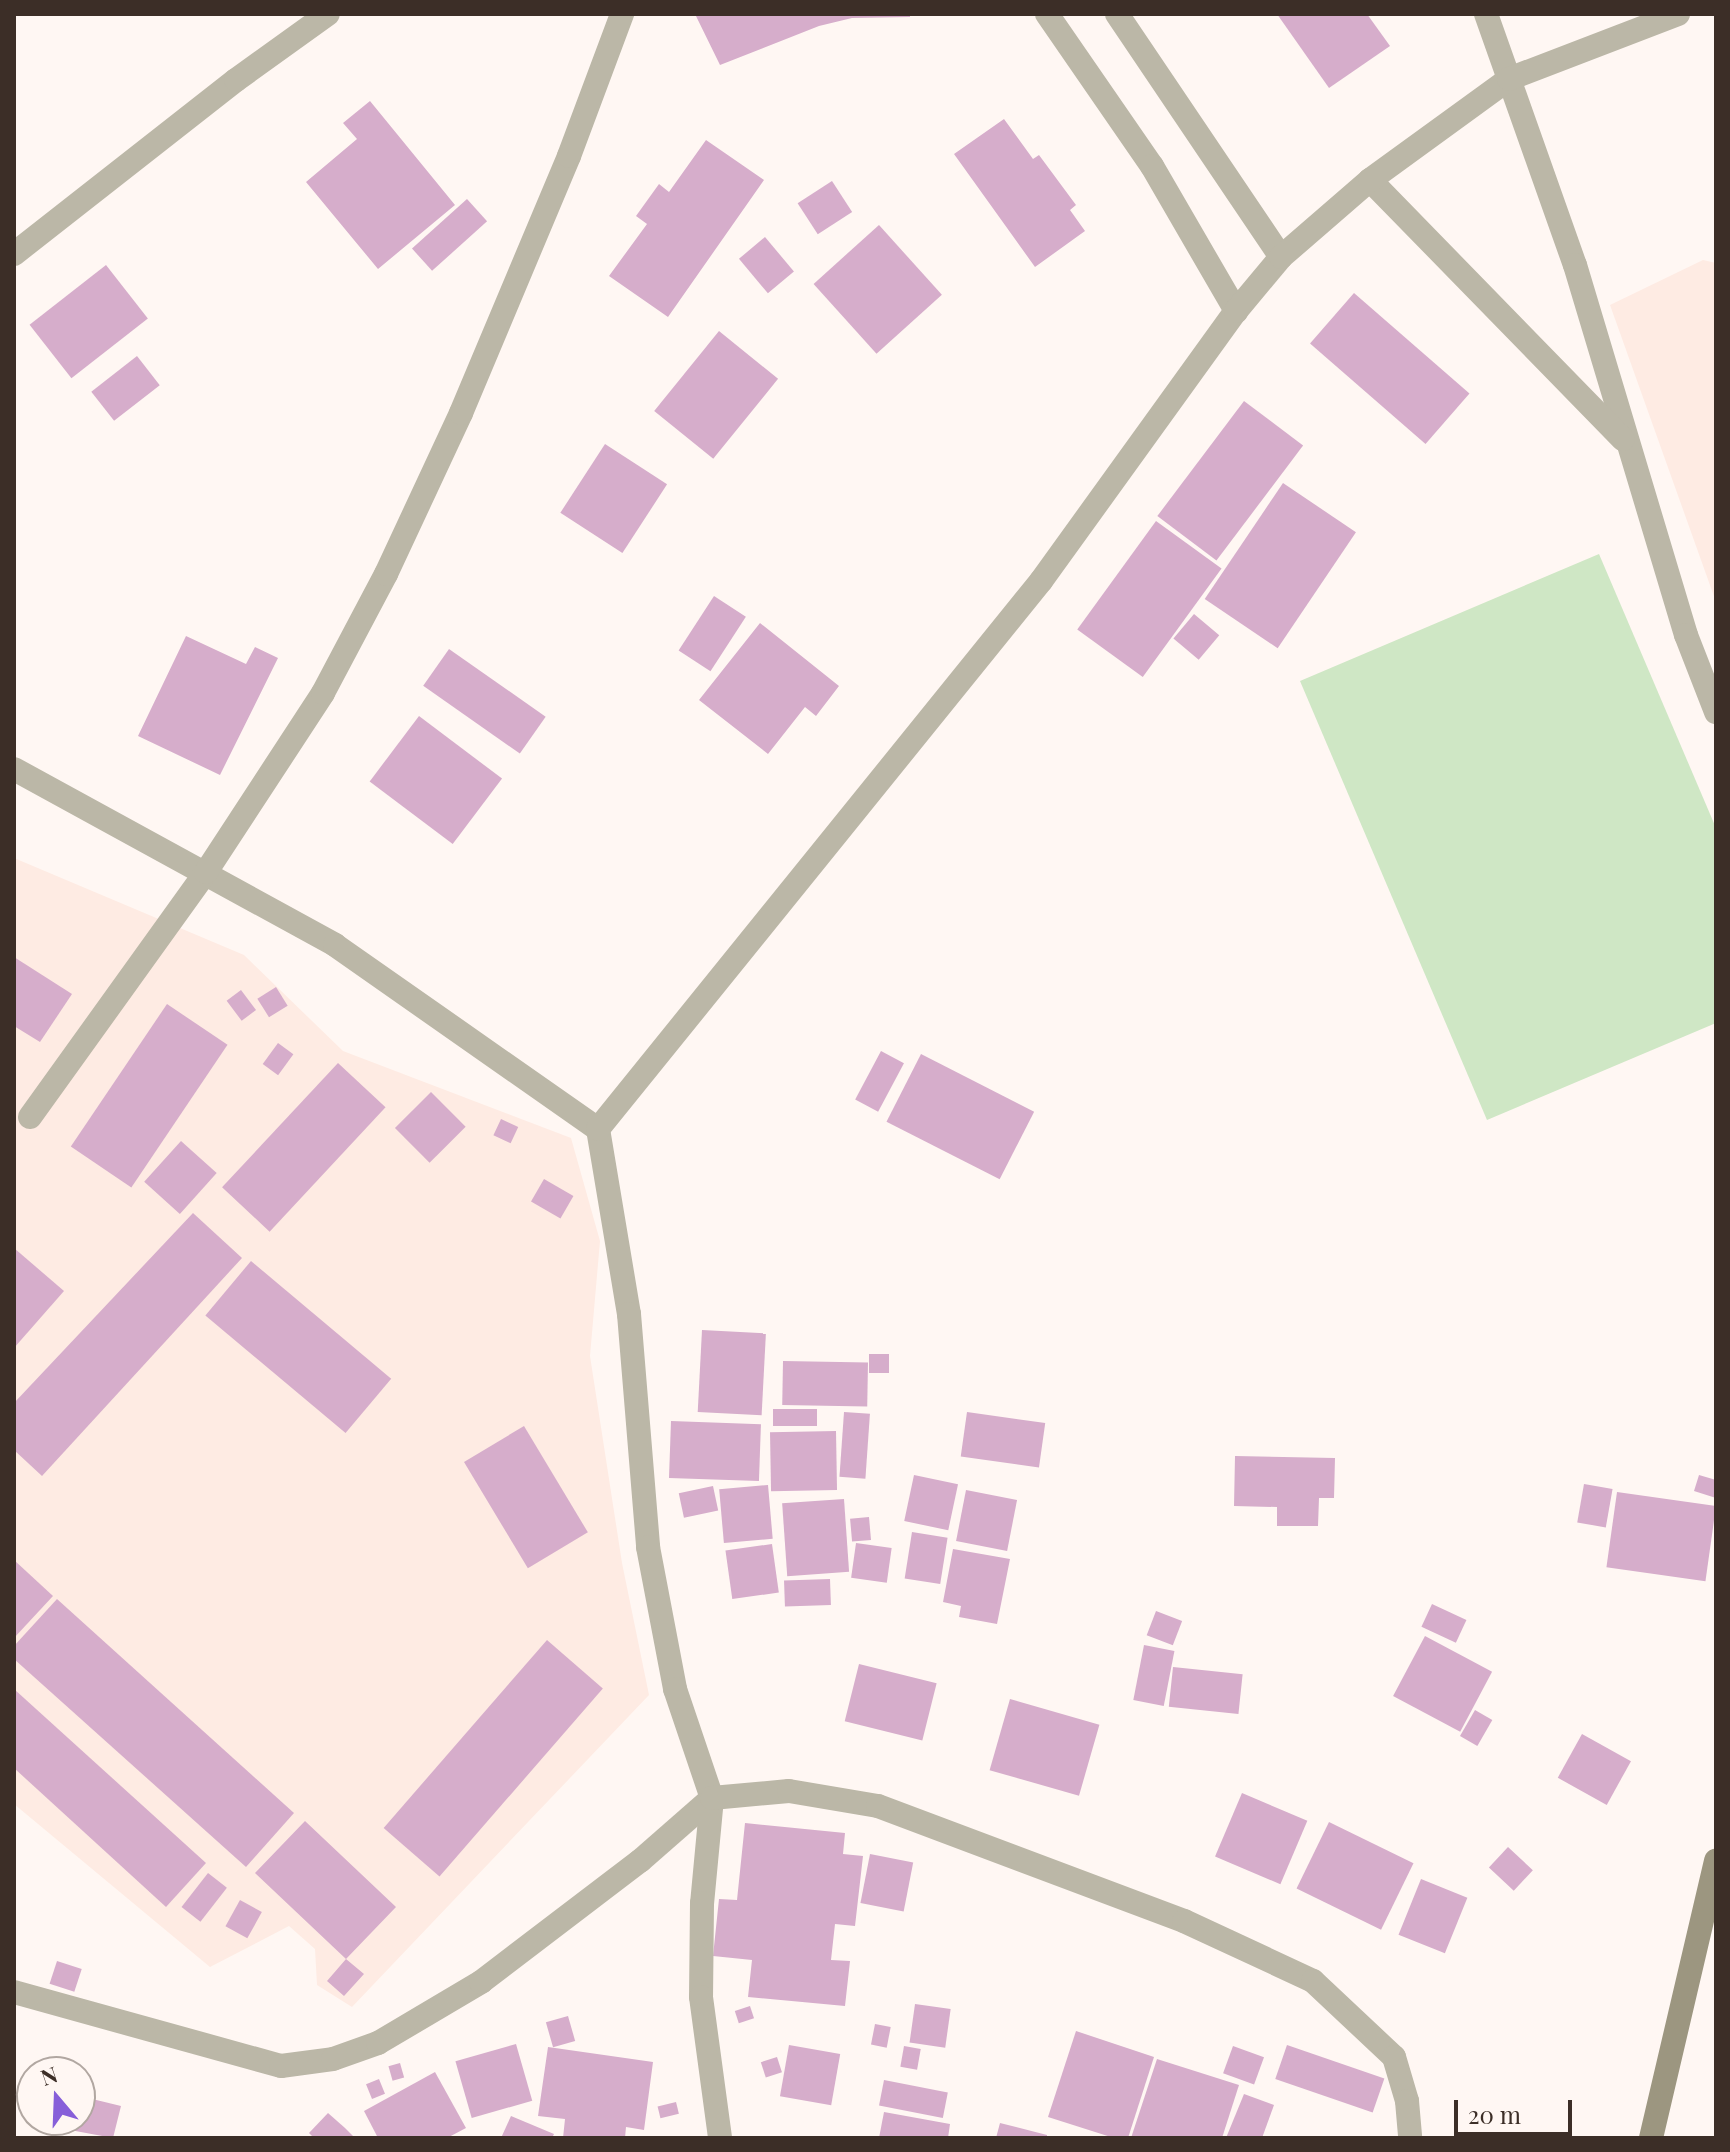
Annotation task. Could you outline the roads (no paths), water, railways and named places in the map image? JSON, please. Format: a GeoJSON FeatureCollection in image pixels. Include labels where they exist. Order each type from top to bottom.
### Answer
{"type":"FeatureCollection","features":[{"type":"Feature","properties":{"kind":"main road"},"geometry":{"type":"LineString","coordinates":[[1651,2138],[1716,1863]]}},
{"type":"Feature","properties":{"kind":"street"},"geometry":{"type":"LineString","coordinates":[[14,254],[236,80],[328,14]]}},
{"type":"Feature","properties":{"kind":"street"},"geometry":{"type":"LineString","coordinates":[[30,1117],[206,872],[323,693],[386,574],[467,399],[569,156],[622,14]]}},
{"type":"Feature","properties":{"kind":"street"},"geometry":{"type":"LineString","coordinates":[[1047,14],[1152,166],[1236,311]]}},
{"type":"Feature","properties":{"kind":"street"},"geometry":{"type":"LineString","coordinates":[[1117,14],[1281,257]]}},
{"type":"Feature","properties":{"kind":"street"},"geometry":{"type":"LineString","coordinates":[[1486,14],[1575,265],[1686,635],[1716,712]]}},
{"type":"Feature","properties":{"kind":"street"},"geometry":{"type":"LineString","coordinates":[[598,1129],[1041,581],[1236,311],[1281,257],[1370,180],[1509,79],[1678,14]]}},
{"type":"Feature","properties":{"kind":"street"},"geometry":{"type":"LineString","coordinates":[[1370,180],[1528,337],[1628,445]]}},
{"type":"Feature","properties":{"kind":"street"},"geometry":{"type":"LineString","coordinates":[[14,769],[335,945],[598,1129],[629,1314],[648,1547],[675,1689],[712,1798],[702,1903],[701,1997],[720,2138]]}},
{"type":"Feature","properties":{"kind":"street"},"geometry":{"type":"LineString","coordinates":[[14,1992],[281,2066],[333,2059],[378,2043],[481,1982],[640,1861],[712,1798],[789,1791],[878,1806],[1184,1921],[1313,1981],[1394,2057],[1407,2101],[1410,2138]]}}]}
